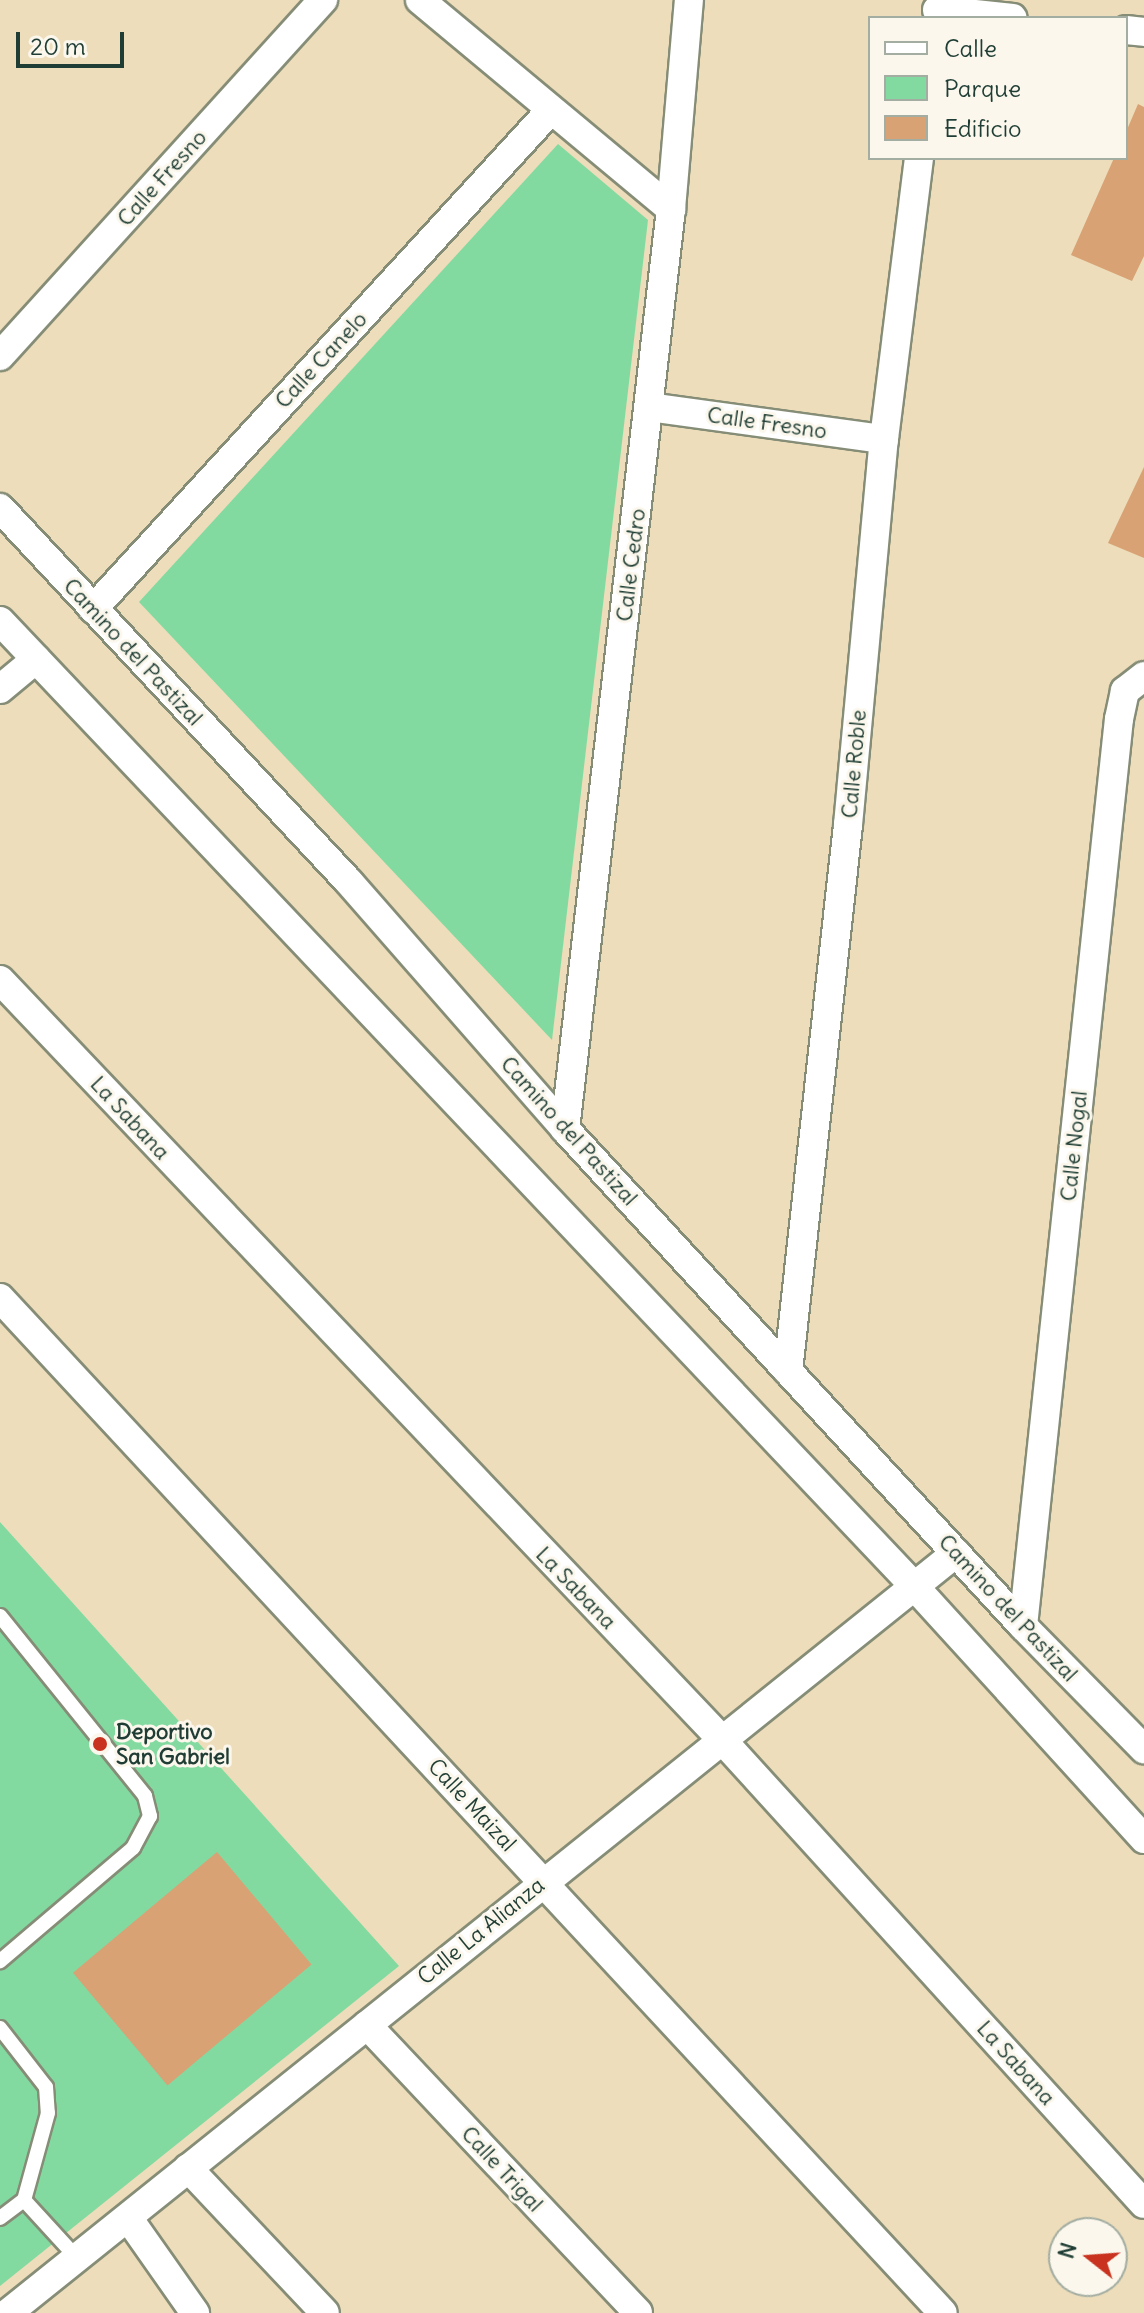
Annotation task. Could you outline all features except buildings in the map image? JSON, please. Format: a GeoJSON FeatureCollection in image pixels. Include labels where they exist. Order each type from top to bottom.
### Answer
{"type":"FeatureCollection","features":[{"type":"Feature","properties":{"kind":"street","name":"Calle Fresno"},"geometry":{"type":"LineString","coordinates":[[0,356],[323,0]]}},
{"type":"Feature","properties":{"kind":"street"},"geometry":{"type":"LineString","coordinates":[[420,0],[549,112],[671,209]]}},
{"type":"Feature","properties":{"kind":"street","name":"Calle Cedro"},"geometry":{"type":"LineString","coordinates":[[565,1129],[671,209],[689,0]]}},
{"type":"Feature","properties":{"kind":"street"},"geometry":{"type":"LineString","coordinates":[[937,9],[996,16]]}},
{"type":"Feature","properties":{"kind":"street","name":"Calle Canelo"},"geometry":{"type":"LineString","coordinates":[[93,609],[549,112]]}},
{"type":"Feature","properties":{"kind":"street","name":"Calle Roble"},"geometry":{"type":"LineString","coordinates":[[788,1371],[848,825],[884,439],[919,160]]}},
{"type":"Feature","properties":{"kind":"street","name":"Calle Fresno"},"geometry":{"type":"LineString","coordinates":[[649,407],[884,439]]}},
{"type":"Feature","properties":{"kind":"street","name":"Camino del Pastizal"},"geometry":{"type":"LineString","coordinates":[[0,508],[349,882],[565,1129],[1023,1626],[1144,1749]]}},
{"type":"Feature","properties":{"kind":"street"},"geometry":{"type":"LineString","coordinates":[[0,621],[914,1586],[1144,1839]]}},
{"type":"Feature","properties":{"kind":"street"},"geometry":{"type":"LineString","coordinates":[[0,689],[36,659]]}},
{"type":"Feature","properties":{"kind":"street","name":"Calle Nogal"},"geometry":{"type":"LineString","coordinates":[[1023,1626],[1119,719],[1125,691],[1144,676]]}},
{"type":"Feature","properties":{"kind":"street","name":"La Sabana"},"geometry":{"type":"LineString","coordinates":[[0,980],[724,1742],[1144,2204]]}},
{"type":"Feature","properties":{"kind":"street","name":"Calle Maizal"},"geometry":{"type":"LineString","coordinates":[[0,1298],[943,2313]]}},
{"type":"Feature","properties":{"kind":"street","name":"Calle La Alianza"},"geometry":{"type":"LineString","coordinates":[[8,2313],[129,2219],[543,1880],[724,1742],[956,1553]]}},
{"type":"Feature","properties":{"kind":"street","name":"Calle Trigal"},"geometry":{"type":"LineString","coordinates":[[367,2025],[638,2313]]}},
{"type":"Feature","properties":{"kind":"street"},"geometry":{"type":"LineString","coordinates":[[188,2168],[325,2313]]}},
{"type":"Feature","properties":{"kind":"street"},"geometry":{"type":"LineString","coordinates":[[129,2219],[195,2313]]}},
{"type":"Feature","properties":{"kind":"lane"},"geometry":{"type":"LineString","coordinates":[[0,1616],[145,1796],[150,1816],[133,1848],[0,1961]]}},
{"type":"Feature","properties":{"kind":"lane"},"geometry":{"type":"LineString","coordinates":[[0,2028],[46,2087],[48,2113],[24,2200],[0,2218]]}},
{"type":"Feature","properties":{"kind":"lane"},"geometry":{"type":"LineString","coordinates":[[24,2200],[77,2258]]}},
{"type":"Feature","properties":{"kind":"green space"},"geometry":{"type":"Polygon","coordinates":[[[558,144],[648,220],[552,1040],[139,602],[558,144]]]}},
{"type":"Feature","properties":{"kind":"green space","name":"Deportivo San Gabriel"},"geometry":{"type":"Polygon","coordinates":[[[0,1522],[399,1966],[0,2286],[0,1522]]]}},
{"type":"Feature","properties":{"kind":"place","name":"Deportivo San Gabriel"},"geometry":{"type":"Point","coordinates":[100,1744]}}]}
